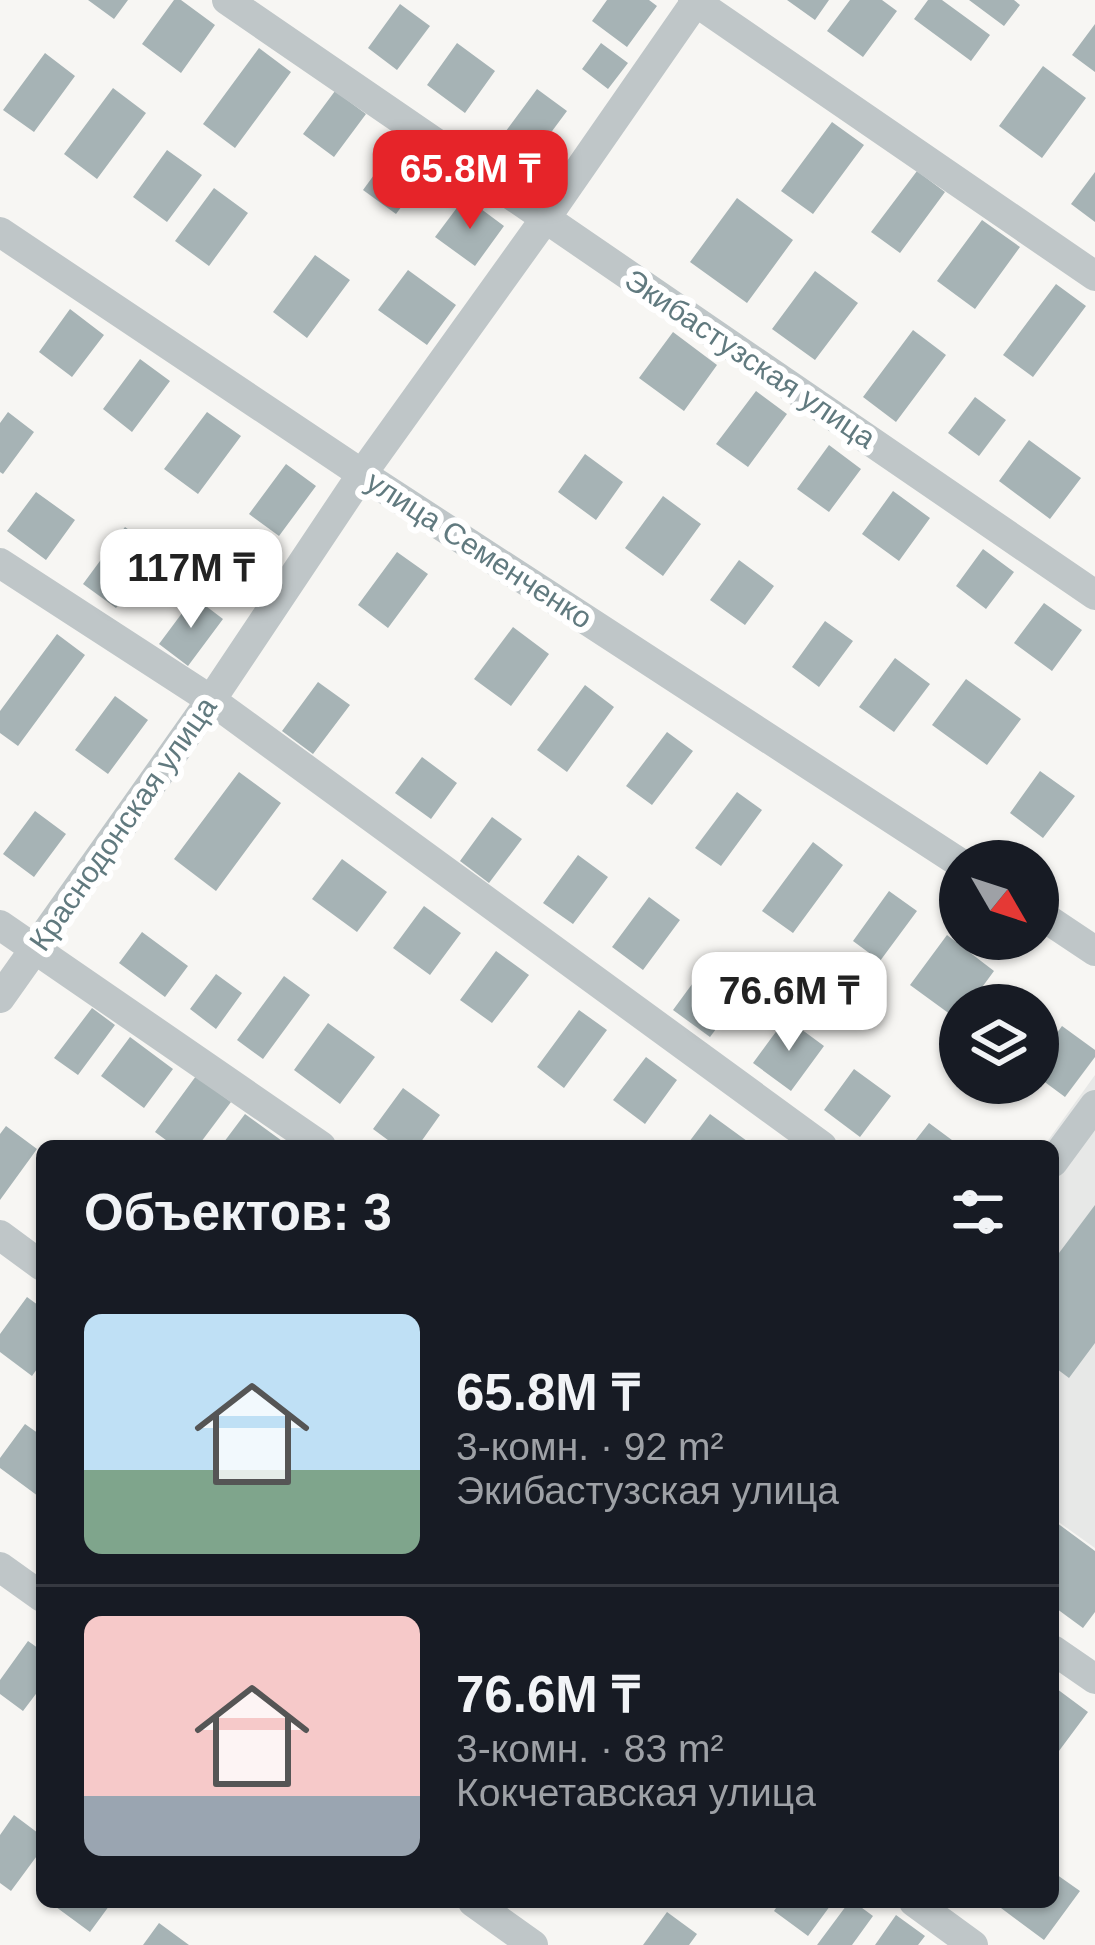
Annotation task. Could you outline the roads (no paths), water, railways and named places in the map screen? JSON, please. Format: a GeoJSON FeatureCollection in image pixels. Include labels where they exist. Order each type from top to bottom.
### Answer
{"type":"FeatureCollection","features":[{"type":"Feature","properties":{"kind":"street","name":"Экибастузская улица"},"geometry":{"type":"LineString","coordinates":[[227,0],[1095,595]]}},
{"type":"Feature","properties":{"kind":"street","name":"Краснодонская улица"},"geometry":{"type":"LineString","coordinates":[[0,998],[695,0]]}},
{"type":"Feature","properties":{"kind":"street"},"geometry":{"type":"LineString","coordinates":[[695,0],[1095,276]]}},
{"type":"Feature","properties":{"kind":"street","name":"улица Семенченко"},"geometry":{"type":"LineString","coordinates":[[0,232],[939,849]]}},
{"type":"Feature","properties":{"kind":"street"},"geometry":{"type":"LineString","coordinates":[[0,563],[211,700],[814,1140]]}},
{"type":"Feature","properties":{"kind":"street"},"geometry":{"type":"LineString","coordinates":[[0,925],[312,1140]]}},
{"type":"Feature","properties":{"kind":"street"},"geometry":{"type":"LineString","coordinates":[[1059,928],[1095,951]]}},
{"type":"Feature","properties":{"kind":"street"},"geometry":{"type":"LineString","coordinates":[[1059,1154],[1095,1106]]}},
{"type":"Feature","properties":{"kind":"street"},"geometry":{"type":"LineString","coordinates":[[0,1235],[36,1262]]}},
{"type":"Feature","properties":{"kind":"street"},"geometry":{"type":"LineString","coordinates":[[0,1567],[36,1593]]}},
{"type":"Feature","properties":{"kind":"street"},"geometry":{"type":"LineString","coordinates":[[1059,1654],[1095,1678]]}},
{"type":"Feature","properties":{"kind":"street"},"geometry":{"type":"LineString","coordinates":[[481,1908],[533,1945]]}},
{"type":"Feature","properties":{"kind":"street"},"geometry":{"type":"LineString","coordinates":[[922,1908],[973,1945]]}}]}
